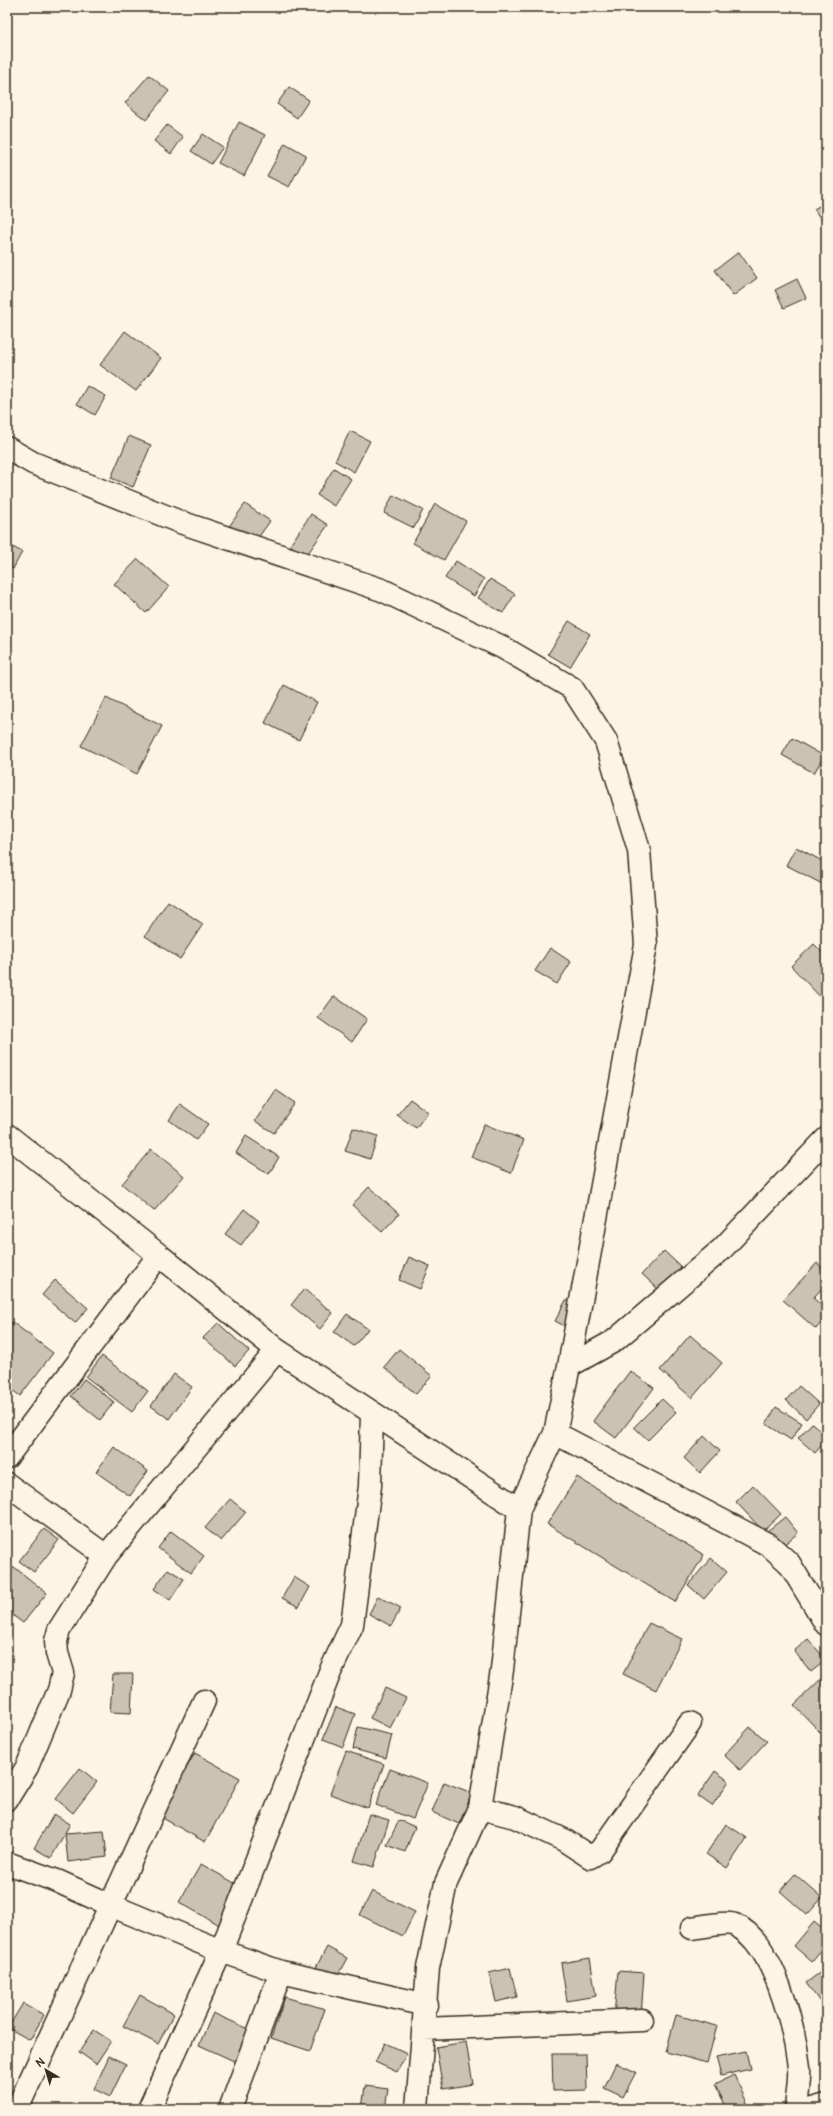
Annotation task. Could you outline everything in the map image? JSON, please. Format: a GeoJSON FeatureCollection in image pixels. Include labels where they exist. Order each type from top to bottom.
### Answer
{"type":"FeatureCollection","features":[{"type":"Feature","properties":{"kind":"street"},"geometry":{"type":"LineString","coordinates":[[7,448],[33,463],[180,522],[382,590],[502,647],[572,688],[606,741],[639,850],[646,945],[569,1366],[555,1433],[519,1509],[502,1670],[480,1808],[446,1883],[428,1968],[427,2005],[418,2109]]}},
{"type":"Feature","properties":{"kind":"street"},"geometry":{"type":"LineString","coordinates":[[7,1135],[276,1350],[519,1509]]}},
{"type":"Feature","properties":{"kind":"street"},"geometry":{"type":"LineString","coordinates":[[569,1366],[614,1341],[722,1249],[826,1139]]}},
{"type":"Feature","properties":{"kind":"street"},"geometry":{"type":"LineString","coordinates":[[7,1457],[159,1255]]}},
{"type":"Feature","properties":{"kind":"street"},"geometry":{"type":"LineString","coordinates":[[7,1799],[27,1767],[59,1690],[63,1673],[57,1653],[56,1641],[59,1630],[106,1556],[276,1350]]}},
{"type":"Feature","properties":{"kind":"street"},"geometry":{"type":"LineString","coordinates":[[149,2109],[221,1951],[330,1672],[352,1625],[370,1486],[372,1413]]}},
{"type":"Feature","properties":{"kind":"street"},"geometry":{"type":"LineString","coordinates":[[555,1433],[769,1545],[789,1563],[826,1624]]}},
{"type":"Feature","properties":{"kind":"street"},"geometry":{"type":"LineString","coordinates":[[7,1484],[106,1556]]}},
{"type":"Feature","properties":{"kind":"street"},"geometry":{"type":"LineString","coordinates":[[17,2109],[204,1701]]}},
{"type":"Feature","properties":{"kind":"street"},"geometry":{"type":"LineString","coordinates":[[480,1808],[515,1817],[564,1840],[590,1857],[600,1851],[690,1723]]}},
{"type":"Feature","properties":{"kind":"street"},"geometry":{"type":"LineString","coordinates":[[7,1863],[57,1880],[110,1905],[221,1951],[281,1972],[427,2005]]}},
{"type":"Feature","properties":{"kind":"street"},"geometry":{"type":"LineString","coordinates":[[692,1928],[733,1924],[751,1934],[764,1954],[780,1986],[799,2068],[796,2109]]}},
{"type":"Feature","properties":{"kind":"street"},"geometry":{"type":"LineString","coordinates":[[230,2109],[281,1972]]}},
{"type":"Feature","properties":{"kind":"street"},"geometry":{"type":"LineString","coordinates":[[424,2029],[642,2020]]}},
{"type":"Feature","properties":{"kind":"street"},"geometry":{"type":"LineString","coordinates":[[812,2109],[826,2105]]}},
{"type":"Feature","properties":{"kind":"building"},"geometry":{"type":"Polygon","coordinates":[[[149,75],[169,91],[146,120],[125,103],[149,75]]]}},
{"type":"Feature","properties":{"kind":"building"},"geometry":{"type":"Polygon","coordinates":[[[289,87],[309,100],[297,118],[277,104],[289,87]]]}},
{"type":"Feature","properties":{"kind":"building"},"geometry":{"type":"Polygon","coordinates":[[[239,122],[265,135],[244,176],[218,163],[239,122]]]}},
{"type":"Feature","properties":{"kind":"building"},"geometry":{"type":"Polygon","coordinates":[[[167,125],[183,137],[171,154],[154,141],[167,125]]]}},
{"type":"Feature","properties":{"kind":"building"},"geometry":{"type":"Polygon","coordinates":[[[203,134],[223,147],[211,164],[191,151],[203,134]]]}},
{"type":"Feature","properties":{"kind":"building"},"geometry":{"type":"Polygon","coordinates":[[[285,143],[306,155],[289,187],[267,176],[285,143]]]}},
{"type":"Feature","properties":{"kind":"building"},"geometry":{"type":"Polygon","coordinates":[[[826,202],[826,227],[814,209],[826,202]]]}},
{"type":"Feature","properties":{"kind":"building"},"geometry":{"type":"Polygon","coordinates":[[[739,252],[757,278],[733,296],[715,270],[739,252]]]}},
{"type":"Feature","properties":{"kind":"building"},"geometry":{"type":"Polygon","coordinates":[[[797,279],[806,298],[784,308],[775,290],[797,279]]]}},
{"type":"Feature","properties":{"kind":"building"},"geometry":{"type":"Polygon","coordinates":[[[125,331],[161,358],[136,391],[100,365],[125,331]]]}},
{"type":"Feature","properties":{"kind":"building"},"geometry":{"type":"Polygon","coordinates":[[[87,386],[106,396],[95,415],[77,404],[87,386]]]}},
{"type":"Feature","properties":{"kind":"building"},"geometry":{"type":"Polygon","coordinates":[[[350,431],[370,441],[354,472],[335,461],[350,431]]]}},
{"type":"Feature","properties":{"kind":"building"},"geometry":{"type":"Polygon","coordinates":[[[129,436],[151,445],[133,487],[111,478],[129,436]]]}},
{"type":"Feature","properties":{"kind":"building"},"geometry":{"type":"Polygon","coordinates":[[[334,468],[351,479],[334,506],[317,495],[334,468]]]}},
{"type":"Feature","properties":{"kind":"building"},"geometry":{"type":"Polygon","coordinates":[[[393,495],[423,510],[414,528],[384,513],[393,495]]]}},
{"type":"Feature","properties":{"kind":"building"},"geometry":{"type":"Polygon","coordinates":[[[245,504],[270,521],[253,545],[228,528],[245,504]]]}},
{"type":"Feature","properties":{"kind":"building"},"geometry":{"type":"Polygon","coordinates":[[[435,504],[466,521],[444,560],[413,543],[435,504]]]}},
{"type":"Feature","properties":{"kind":"building"},"geometry":{"type":"Polygon","coordinates":[[[311,514],[328,525],[306,556],[290,545],[311,514]]]}},
{"type":"Feature","properties":{"kind":"building"},"geometry":{"type":"Polygon","coordinates":[[[7,544],[22,552],[13,569],[7,566],[7,544]]]}},
{"type":"Feature","properties":{"kind":"building"},"geometry":{"type":"Polygon","coordinates":[[[138,559],[169,587],[146,613],[114,584],[138,559]]]}},
{"type":"Feature","properties":{"kind":"building"},"geometry":{"type":"Polygon","coordinates":[[[456,561],[484,579],[474,596],[445,578],[456,561]]]}},
{"type":"Feature","properties":{"kind":"building"},"geometry":{"type":"Polygon","coordinates":[[[490,579],[515,594],[503,613],[478,598],[490,579]]]}},
{"type":"Feature","properties":{"kind":"building"},"geometry":{"type":"Polygon","coordinates":[[[569,621],[590,634],[570,667],[548,654],[569,621]]]}},
{"type":"Feature","properties":{"kind":"building"},"geometry":{"type":"Polygon","coordinates":[[[284,685],[317,702],[299,740],[265,723],[284,685]]]}},
{"type":"Feature","properties":{"kind":"building"},"geometry":{"type":"Polygon","coordinates":[[[106,698],[162,726],[137,774],[81,746],[106,698]]]}},
{"type":"Feature","properties":{"kind":"building"},"geometry":{"type":"Polygon","coordinates":[[[792,738],[824,756],[814,773],[782,755],[792,738]]]}},
{"type":"Feature","properties":{"kind":"building"},"geometry":{"type":"Polygon","coordinates":[[[796,847],[826,863],[826,886],[786,865],[796,847]]]}},
{"type":"Feature","properties":{"kind":"building"},"geometry":{"type":"Polygon","coordinates":[[[168,901],[203,924],[180,959],[145,936],[168,901]]]}},
{"type":"Feature","properties":{"kind":"building"},"geometry":{"type":"Polygon","coordinates":[[[814,944],[826,956],[825,1002],[791,966],[814,944]]]}},
{"type":"Feature","properties":{"kind":"building"},"geometry":{"type":"Polygon","coordinates":[[[550,948],[571,962],[557,984],[535,971],[550,948]]]}},
{"type":"Feature","properties":{"kind":"building"},"geometry":{"type":"Polygon","coordinates":[[[334,996],[367,1019],[352,1042],[318,1018],[334,996]]]}},
{"type":"Feature","properties":{"kind":"building"},"geometry":{"type":"Polygon","coordinates":[[[276,1090],[295,1103],[274,1133],[255,1121],[276,1090]]]}},
{"type":"Feature","properties":{"kind":"building"},"geometry":{"type":"Polygon","coordinates":[[[410,1099],[428,1112],[416,1128],[397,1115],[410,1099]]]}},
{"type":"Feature","properties":{"kind":"building"},"geometry":{"type":"Polygon","coordinates":[[[180,1104],[208,1124],[196,1140],[169,1120],[180,1104]]]}},
{"type":"Feature","properties":{"kind":"building"},"geometry":{"type":"Polygon","coordinates":[[[484,1124],[524,1140],[511,1173],[471,1157],[484,1124]]]}},
{"type":"Feature","properties":{"kind":"building"},"geometry":{"type":"Polygon","coordinates":[[[353,1128],[378,1136],[370,1159],[345,1151],[353,1128]]]}},
{"type":"Feature","properties":{"kind":"building"},"geometry":{"type":"Polygon","coordinates":[[[246,1136],[279,1157],[269,1174],[236,1153],[246,1136]]]}},
{"type":"Feature","properties":{"kind":"building"},"geometry":{"type":"Polygon","coordinates":[[[151,1149],[184,1176],[154,1211],[122,1184],[151,1149]]]}},
{"type":"Feature","properties":{"kind":"building"},"geometry":{"type":"Polygon","coordinates":[[[369,1187],[399,1214],[382,1232],[352,1205],[369,1187]]]}},
{"type":"Feature","properties":{"kind":"building"},"geometry":{"type":"Polygon","coordinates":[[[244,1209],[259,1221],[241,1245],[225,1234],[244,1209]]]}},
{"type":"Feature","properties":{"kind":"building"},"geometry":{"type":"Polygon","coordinates":[[[664,1251],[681,1267],[659,1290],[642,1274],[664,1251]]]}},
{"type":"Feature","properties":{"kind":"building"},"geometry":{"type":"Polygon","coordinates":[[[409,1257],[430,1266],[420,1289],[399,1280],[409,1257]]]}},
{"type":"Feature","properties":{"kind":"building"},"geometry":{"type":"Polygon","coordinates":[[[817,1263],[826,1271],[826,1284],[813,1298],[826,1309],[826,1317],[816,1329],[783,1300],[817,1263]]]}},
{"type":"Feature","properties":{"kind":"building"},"geometry":{"type":"Polygon","coordinates":[[[55,1280],[88,1308],[75,1323],[42,1295],[55,1280]]]}},
{"type":"Feature","properties":{"kind":"building"},"geometry":{"type":"Polygon","coordinates":[[[304,1289],[333,1313],[320,1329],[291,1305],[304,1289]]]}},
{"type":"Feature","properties":{"kind":"building"},"geometry":{"type":"Polygon","coordinates":[[[566,1300],[586,1309],[574,1331],[555,1321],[566,1300]]]}},
{"type":"Feature","properties":{"kind":"building"},"geometry":{"type":"Polygon","coordinates":[[[347,1314],[368,1329],[354,1346],[334,1332],[347,1314]]]}},
{"type":"Feature","properties":{"kind":"building"},"geometry":{"type":"Polygon","coordinates":[[[12,1322],[53,1353],[20,1396],[7,1386],[7,1329],[12,1322]]]}},
{"type":"Feature","properties":{"kind":"building"},"geometry":{"type":"Polygon","coordinates":[[[218,1323],[249,1351],[235,1366],[203,1338],[218,1323]]]}},
{"type":"Feature","properties":{"kind":"building"},"geometry":{"type":"Polygon","coordinates":[[[690,1335],[722,1363],[692,1398],[660,1370],[690,1335]]]}},
{"type":"Feature","properties":{"kind":"building"},"geometry":{"type":"Polygon","coordinates":[[[399,1349],[432,1376],[416,1394],[384,1367],[399,1349]]]}},
{"type":"Feature","properties":{"kind":"building"},"geometry":{"type":"Polygon","coordinates":[[[102,1356],[148,1391],[132,1412],[86,1377],[102,1356]]]}},
{"type":"Feature","properties":{"kind":"building"},"geometry":{"type":"Polygon","coordinates":[[[630,1371],[654,1388],[616,1438],[593,1421],[630,1371]]]}},
{"type":"Feature","properties":{"kind":"building"},"geometry":{"type":"Polygon","coordinates":[[[174,1374],[192,1387],[169,1419],[151,1406],[174,1374]]]}},
{"type":"Feature","properties":{"kind":"building"},"geometry":{"type":"Polygon","coordinates":[[[84,1379],[114,1402],[100,1420],[71,1396],[84,1379]]]}},
{"type":"Feature","properties":{"kind":"building"},"geometry":{"type":"Polygon","coordinates":[[[799,1386],[819,1404],[806,1419],[786,1400],[799,1386]]]}},
{"type":"Feature","properties":{"kind":"building"},"geometry":{"type":"Polygon","coordinates":[[[662,1399],[676,1412],[648,1440],[634,1427],[662,1399]]]}},
{"type":"Feature","properties":{"kind":"building"},"geometry":{"type":"Polygon","coordinates":[[[776,1407],[802,1423],[791,1440],[766,1424],[776,1407]]]}},
{"type":"Feature","properties":{"kind":"building"},"geometry":{"type":"Polygon","coordinates":[[[812,1423],[826,1436],[826,1440],[815,1453],[798,1438],[812,1423]]]}},
{"type":"Feature","properties":{"kind":"building"},"geometry":{"type":"Polygon","coordinates":[[[704,1436],[720,1451],[700,1473],[684,1458],[704,1436]]]}},
{"type":"Feature","properties":{"kind":"building"},"geometry":{"type":"Polygon","coordinates":[[[114,1447],[148,1471],[130,1496],[96,1472],[114,1447]]]}},
{"type":"Feature","properties":{"kind":"building"},"geometry":{"type":"Polygon","coordinates":[[[577,1477],[704,1555],[675,1602],[547,1524],[577,1477]]]}},
{"type":"Feature","properties":{"kind":"building"},"geometry":{"type":"Polygon","coordinates":[[[753,1485],[781,1514],[763,1531],[736,1502],[753,1485]]]}},
{"type":"Feature","properties":{"kind":"building"},"geometry":{"type":"Polygon","coordinates":[[[230,1499],[246,1512],[221,1541],[205,1528],[230,1499]]]}},
{"type":"Feature","properties":{"kind":"building"},"geometry":{"type":"Polygon","coordinates":[[[785,1517],[798,1533],[771,1555],[757,1539],[785,1517]]]}},
{"type":"Feature","properties":{"kind":"building"},"geometry":{"type":"Polygon","coordinates":[[[44,1529],[59,1540],[34,1572],[19,1561],[44,1529]]]}},
{"type":"Feature","properties":{"kind":"building"},"geometry":{"type":"Polygon","coordinates":[[[171,1531],[204,1556],[191,1573],[158,1548],[171,1531]]]}},
{"type":"Feature","properties":{"kind":"building"},"geometry":{"type":"Polygon","coordinates":[[[711,1558],[727,1572],[704,1599],[688,1585],[711,1558]]]}},
{"type":"Feature","properties":{"kind":"building"},"geometry":{"type":"Polygon","coordinates":[[[14,1567],[47,1593],[23,1623],[7,1611],[7,1576],[14,1567]]]}},
{"type":"Feature","properties":{"kind":"building"},"geometry":{"type":"Polygon","coordinates":[[[168,1569],[184,1579],[170,1600],[154,1589],[168,1569]]]}},
{"type":"Feature","properties":{"kind":"building"},"geometry":{"type":"Polygon","coordinates":[[[294,1577],[310,1587],[299,1607],[282,1598],[294,1577]]]}},
{"type":"Feature","properties":{"kind":"building"},"geometry":{"type":"Polygon","coordinates":[[[378,1596],[401,1608],[391,1626],[369,1614],[378,1596]]]}},
{"type":"Feature","properties":{"kind":"building"},"geometry":{"type":"Polygon","coordinates":[[[649,1623],[682,1639],[656,1690],[623,1674],[649,1623]]]}},
{"type":"Feature","properties":{"kind":"building"},"geometry":{"type":"Polygon","coordinates":[[[808,1639],[826,1660],[811,1672],[794,1651],[808,1639]]]}},
{"type":"Feature","properties":{"kind":"building"},"geometry":{"type":"Polygon","coordinates":[[[113,1674],[133,1674],[131,1713],[110,1712],[113,1674]]]}},
{"type":"Feature","properties":{"kind":"building"},"geometry":{"type":"Polygon","coordinates":[[[826,1674],[826,1726],[820,1732],[794,1705],[826,1674]]]}},
{"type":"Feature","properties":{"kind":"building"},"geometry":{"type":"Polygon","coordinates":[[[385,1688],[406,1698],[390,1728],[370,1718],[385,1688]]]}},
{"type":"Feature","properties":{"kind":"building"},"geometry":{"type":"Polygon","coordinates":[[[336,1707],[355,1714],[343,1747],[323,1739],[336,1707]]]}},
{"type":"Feature","properties":{"kind":"building"},"geometry":{"type":"Polygon","coordinates":[[[358,1727],[392,1735],[386,1758],[353,1749],[358,1727]]]}},
{"type":"Feature","properties":{"kind":"building"},"geometry":{"type":"Polygon","coordinates":[[[750,1727],[767,1741],[740,1770],[724,1755],[750,1727]]]}},
{"type":"Feature","properties":{"kind":"building"},"geometry":{"type":"Polygon","coordinates":[[[346,1751],[384,1764],[368,1808],[330,1794],[346,1751]]]}},
{"type":"Feature","properties":{"kind":"building"},"geometry":{"type":"Polygon","coordinates":[[[195,1753],[240,1778],[205,1842],[159,1816],[195,1753]]]}},
{"type":"Feature","properties":{"kind":"building"},"geometry":{"type":"Polygon","coordinates":[[[80,1768],[97,1782],[73,1813],[56,1799],[80,1768]]]}},
{"type":"Feature","properties":{"kind":"building"},"geometry":{"type":"Polygon","coordinates":[[[390,1769],[428,1783],[413,1819],[376,1805],[390,1769]]]}},
{"type":"Feature","properties":{"kind":"building"},"geometry":{"type":"Polygon","coordinates":[[[715,1771],[729,1781],[712,1806],[698,1796],[715,1771]]]}},
{"type":"Feature","properties":{"kind":"building"},"geometry":{"type":"Polygon","coordinates":[[[444,1782],[472,1793],[459,1824],[432,1812],[444,1782]]]}},
{"type":"Feature","properties":{"kind":"building"},"geometry":{"type":"Polygon","coordinates":[[[54,1814],[70,1824],[51,1858],[34,1848],[54,1814]]]}},
{"type":"Feature","properties":{"kind":"building"},"geometry":{"type":"Polygon","coordinates":[[[369,1814],[389,1820],[374,1867],[354,1861],[369,1814]]]}},
{"type":"Feature","properties":{"kind":"building"},"geometry":{"type":"Polygon","coordinates":[[[399,1820],[415,1827],[405,1852],[387,1845],[399,1820]]]}},
{"type":"Feature","properties":{"kind":"building"},"geometry":{"type":"Polygon","coordinates":[[[726,1824],[747,1838],[727,1868],[706,1854],[726,1824]]]}},
{"type":"Feature","properties":{"kind":"building"},"geometry":{"type":"Polygon","coordinates":[[[104,1831],[107,1857],[68,1862],[65,1834],[104,1831]]]}},
{"type":"Feature","properties":{"kind":"building"},"geometry":{"type":"Polygon","coordinates":[[[201,1864],[245,1889],[222,1927],[179,1902],[201,1864]]]}},
{"type":"Feature","properties":{"kind":"building"},"geometry":{"type":"Polygon","coordinates":[[[795,1874],[822,1898],[807,1915],[780,1891],[795,1874]]]}},
{"type":"Feature","properties":{"kind":"building"},"geometry":{"type":"Polygon","coordinates":[[[372,1891],[415,1912],[403,1936],[360,1915],[372,1891]]]}},
{"type":"Feature","properties":{"kind":"building"},"geometry":{"type":"Polygon","coordinates":[[[814,1922],[826,1932],[826,1945],[812,1962],[794,1946],[814,1922]]]}},
{"type":"Feature","properties":{"kind":"building"},"geometry":{"type":"Polygon","coordinates":[[[327,1947],[347,1958],[335,1980],[315,1969],[327,1947]]]}},
{"type":"Feature","properties":{"kind":"building"},"geometry":{"type":"Polygon","coordinates":[[[590,1958],[596,1996],[567,2001],[561,1963],[590,1958]]]}},
{"type":"Feature","properties":{"kind":"building"},"geometry":{"type":"Polygon","coordinates":[[[510,1968],[517,1997],[496,2002],[489,1973],[510,1968]]]}},
{"type":"Feature","properties":{"kind":"building"},"geometry":{"type":"Polygon","coordinates":[[[826,1968],[826,2010],[806,1983],[826,1968]]]}},
{"type":"Feature","properties":{"kind":"building"},"geometry":{"type":"Polygon","coordinates":[[[618,1971],[644,1973],[641,2017],[614,2016],[618,1971]]]}},
{"type":"Feature","properties":{"kind":"building"},"geometry":{"type":"Polygon","coordinates":[[[140,1995],[174,2014],[158,2044],[123,2026],[140,1995]]]}},
{"type":"Feature","properties":{"kind":"building"},"geometry":{"type":"Polygon","coordinates":[[[285,1997],[325,2009],[310,2051],[271,2038],[285,1997]]]}},
{"type":"Feature","properties":{"kind":"building"},"geometry":{"type":"Polygon","coordinates":[[[23,2003],[44,2015],[30,2040],[8,2028],[23,2003]]]}},
{"type":"Feature","properties":{"kind":"building"},"geometry":{"type":"Polygon","coordinates":[[[213,2013],[251,2030],[236,2062],[199,2045],[213,2013]]]}},
{"type":"Feature","properties":{"kind":"building"},"geometry":{"type":"Polygon","coordinates":[[[676,2015],[717,2026],[707,2063],[666,2052],[676,2015]]]}},
{"type":"Feature","properties":{"kind":"building"},"geometry":{"type":"Polygon","coordinates":[[[94,2030],[111,2041],[96,2064],[79,2052],[94,2030]]]}},
{"type":"Feature","properties":{"kind":"building"},"geometry":{"type":"Polygon","coordinates":[[[466,2042],[473,2084],[443,2089],[436,2047],[466,2042]]]}},
{"type":"Feature","properties":{"kind":"building"},"geometry":{"type":"Polygon","coordinates":[[[385,2043],[407,2053],[397,2072],[375,2062],[385,2043]]]}},
{"type":"Feature","properties":{"kind":"building"},"geometry":{"type":"Polygon","coordinates":[[[746,2051],[750,2069],[721,2076],[716,2057],[746,2051]]]}},
{"type":"Feature","properties":{"kind":"building"},"geometry":{"type":"Polygon","coordinates":[[[552,2054],[586,2054],[587,2090],[553,2091],[552,2054]]]}},
{"type":"Feature","properties":{"kind":"building"},"geometry":{"type":"Polygon","coordinates":[[[109,2056],[126,2064],[110,2097],[94,2089],[109,2056]]]}},
{"type":"Feature","properties":{"kind":"building"},"geometry":{"type":"Polygon","coordinates":[[[616,2063],[636,2072],[623,2097],[604,2088],[616,2063]]]}},
{"type":"Feature","properties":{"kind":"building"},"geometry":{"type":"Polygon","coordinates":[[[734,2075],[750,2109],[727,2109],[715,2084],[734,2075]]]}},
{"type":"Feature","properties":{"kind":"building"},"geometry":{"type":"Polygon","coordinates":[[[365,2086],[388,2089],[385,2109],[362,2109],[365,2086]]]}}]}
